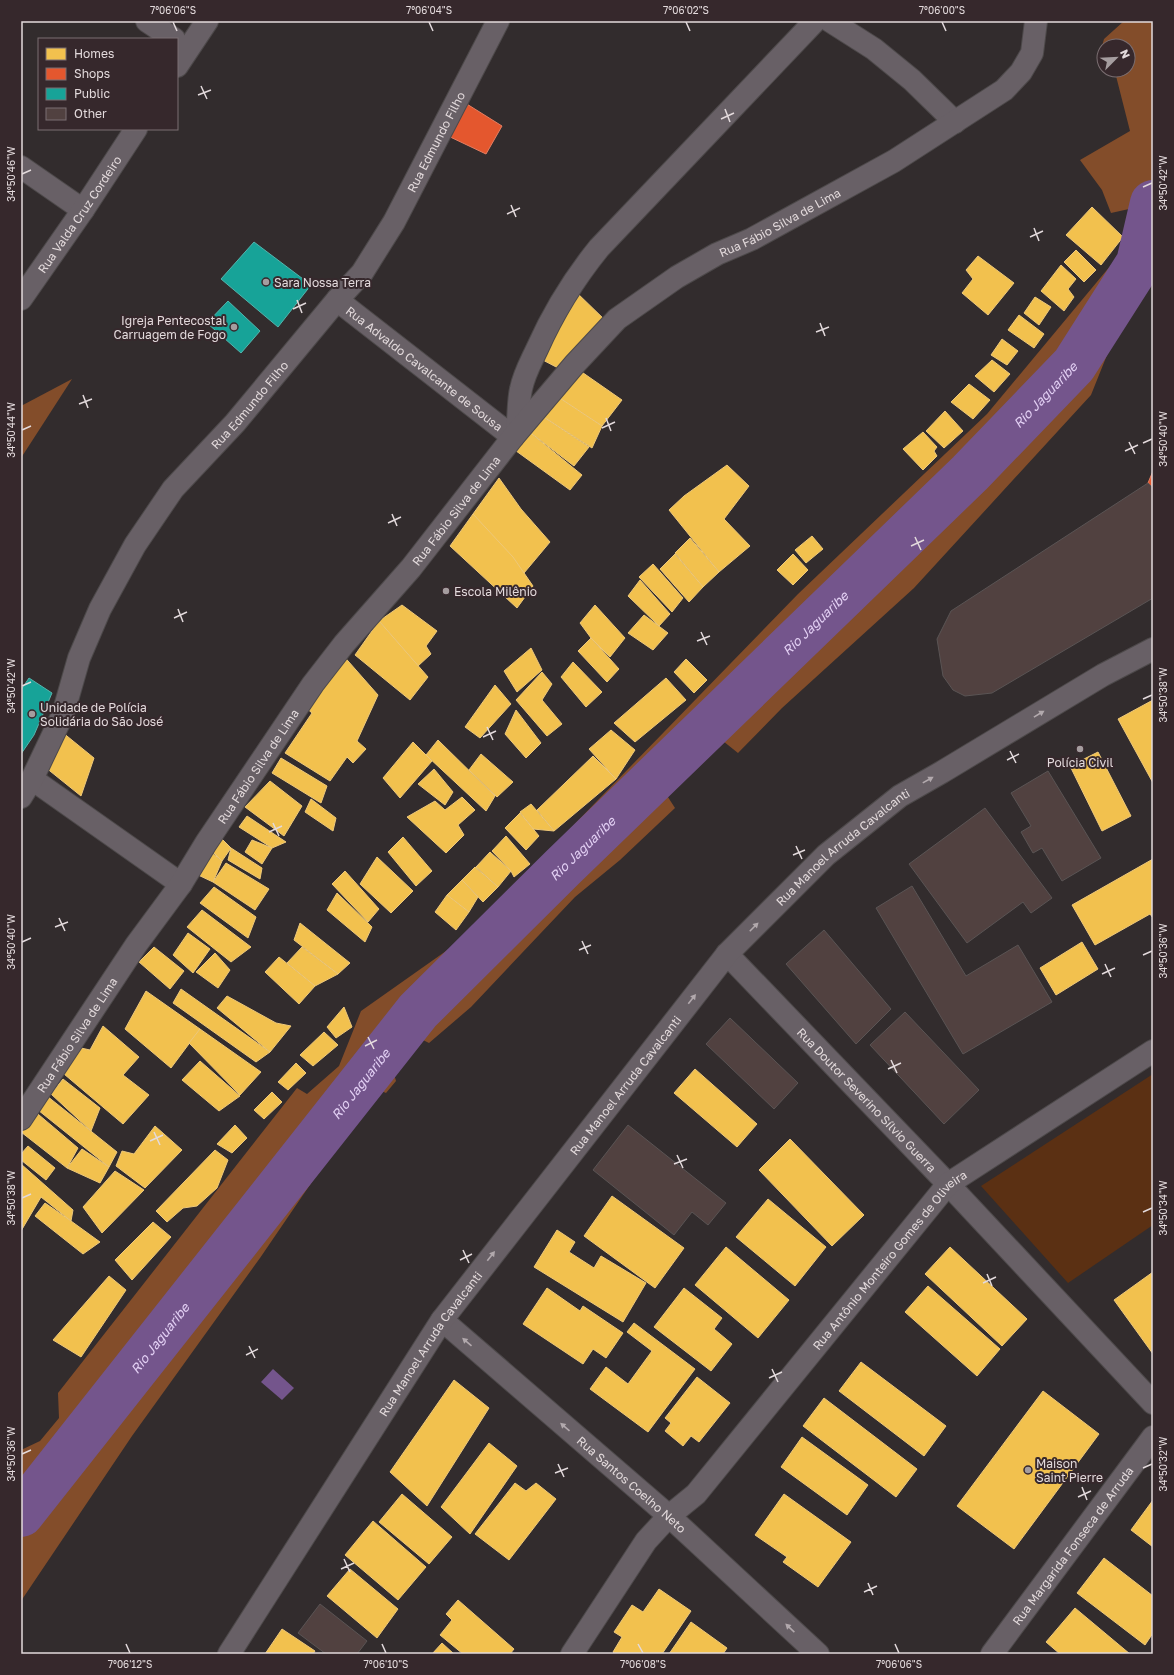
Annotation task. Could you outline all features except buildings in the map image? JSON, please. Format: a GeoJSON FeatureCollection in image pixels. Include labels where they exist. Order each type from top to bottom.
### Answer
{"type":"FeatureCollection","features":[{"type":"Feature","properties":{"kind":"street"},"geometry":{"type":"LineString","coordinates":[[147,21],[167,38]]}},
{"type":"Feature","properties":{"kind":"street"},"geometry":{"type":"LineString","coordinates":[[179,48],[207,21]]}},
{"type":"Feature","properties":{"kind":"street","name":"Rua Edmundo Filho"},"geometry":{"type":"LineString","coordinates":[[21,797],[32,779],[63,714],[79,658],[100,609],[135,545],[173,489],[235,423],[337,300],[362,274],[394,222],[498,21]]}},
{"type":"Feature","properties":{"kind":"street"},"geometry":{"type":"LineString","coordinates":[[830,21],[874,50],[912,80],[955,122]]}},
{"type":"Feature","properties":{"kind":"street","name":"Rua Fábio Silva de Lima"},"geometry":{"type":"LineString","coordinates":[[21,1119],[136,945],[181,884],[206,843],[313,684],[344,644],[411,568],[515,434],[574,365],[617,320],[677,277],[717,254],[752,239],[894,162],[1004,90],[1021,72],[1032,53],[1036,21]]}},
{"type":"Feature","properties":{"kind":"street"},"geometry":{"type":"LineString","coordinates":[[515,434],[521,389],[526,371],[565,294],[582,268],[805,24]]}},
{"type":"Feature","properties":{"kind":"street","name":"Rua Valda Cruz Cordeiro"},"geometry":{"type":"LineString","coordinates":[[21,299],[83,210],[135,130]]}},
{"type":"Feature","properties":{"kind":"street"},"geometry":{"type":"LineString","coordinates":[[21,167],[83,210]]}},
{"type":"Feature","properties":{"kind":"street","name":"Rua Advaldo Cavalcante de Sousa"},"geometry":{"type":"LineString","coordinates":[[337,300],[515,434]]}},
{"type":"Feature","properties":{"kind":"street","name":"Rua Manoel Arruda Cavalcanti"},"geometry":{"type":"LineString","coordinates":[[229,1654],[442,1320],[727,954],[826,855],[900,796],[1103,675],[1153,650]]}},
{"type":"Feature","properties":{"kind":"street"},"geometry":{"type":"LineString","coordinates":[[32,779],[181,884]]}},
{"type":"Feature","properties":{"kind":"street","name":"Rua Doutor Severino Sílvio Guerra"},"geometry":{"type":"LineString","coordinates":[[727,954],[948,1184],[1153,1403]]}},
{"type":"Feature","properties":{"kind":"street","name":"Rua Antônio Monteiro Gomes de Oliveira"},"geometry":{"type":"LineString","coordinates":[[572,1654],[646,1541],[669,1516],[696,1494],[948,1184],[1153,1051]]}},
{"type":"Feature","properties":{"kind":"street","name":"Rua Santos Coelho Neto"},"geometry":{"type":"LineString","coordinates":[[442,1320],[669,1516],[818,1654]]}},
{"type":"Feature","properties":{"kind":"street","name":"Rua Margarida Fonseca de Arruda"},"geometry":{"type":"LineString","coordinates":[[992,1654],[1153,1437]]}},
{"type":"Feature","properties":{"kind":"shaded area"},"geometry":{"type":"Polygon","coordinates":[[[1124,21],[1153,21],[1153,240],[1091,395],[914,588],[782,708],[738,753],[723,741],[666,794],[675,808],[620,860],[575,897],[471,1007],[429,1043],[417,1037],[390,1060],[396,1081],[386,1093],[377,1089],[361,1110],[260,1258],[132,1436],[21,1601],[21,1450],[40,1441],[59,1418],[58,1393],[297,1088],[307,1094],[339,1066],[361,1011],[463,939],[798,594],[987,414],[1121,253],[1138,207],[1111,213],[1102,190],[1080,160],[1130,131],[1117,78],[1136,78],[1136,38],[1105,38],[1124,21]]]}},
{"type":"Feature","properties":{"kind":"shaded area"},"geometry":{"type":"Polygon","coordinates":[[[72,379],[21,458],[21,406],[72,379]]]}},
{"type":"Feature","properties":{"kind":"shaded area"},"geometry":{"type":"Polygon","coordinates":[[[1153,1074],[1153,1225],[1068,1283],[981,1186],[1153,1074]]]}},
{"type":"Feature","properties":{"kind":"shaded area"},"geometry":{"type":"Polygon","coordinates":[[[273,1369],[294,1388],[282,1400],[261,1382],[273,1369]]]}},
{"type":"Feature","properties":{"kind":"waterway","name":"Rio Jaguaribe"},"geometry":{"type":"LineString","coordinates":[[21,1514],[418,1011],[563,867],[970,473],[1074,365],[1139,263],[1153,203]]}},
{"type":"Feature","properties":{"kind":"place","name":"Sara Nossa Terra"},"geometry":{"type":"Point","coordinates":[266,282]}},
{"type":"Feature","properties":{"kind":"place","name":"Igreja Pentecostal Carruagem de Fogo"},"geometry":{"type":"Point","coordinates":[234,327]}},
{"type":"Feature","properties":{"kind":"place","name":"Escola Milênio"},"geometry":{"type":"Point","coordinates":[446,591]}},
{"type":"Feature","properties":{"kind":"place","name":"Unidade de Polícia Solidária do São José"},"geometry":{"type":"Point","coordinates":[32,714]}},
{"type":"Feature","properties":{"kind":"place","name":"Polícia Civil"},"geometry":{"type":"Point","coordinates":[1080,749]}},
{"type":"Feature","properties":{"kind":"place","name":"Maison Saint Pierre"},"geometry":{"type":"Point","coordinates":[1028,1470]}}]}
